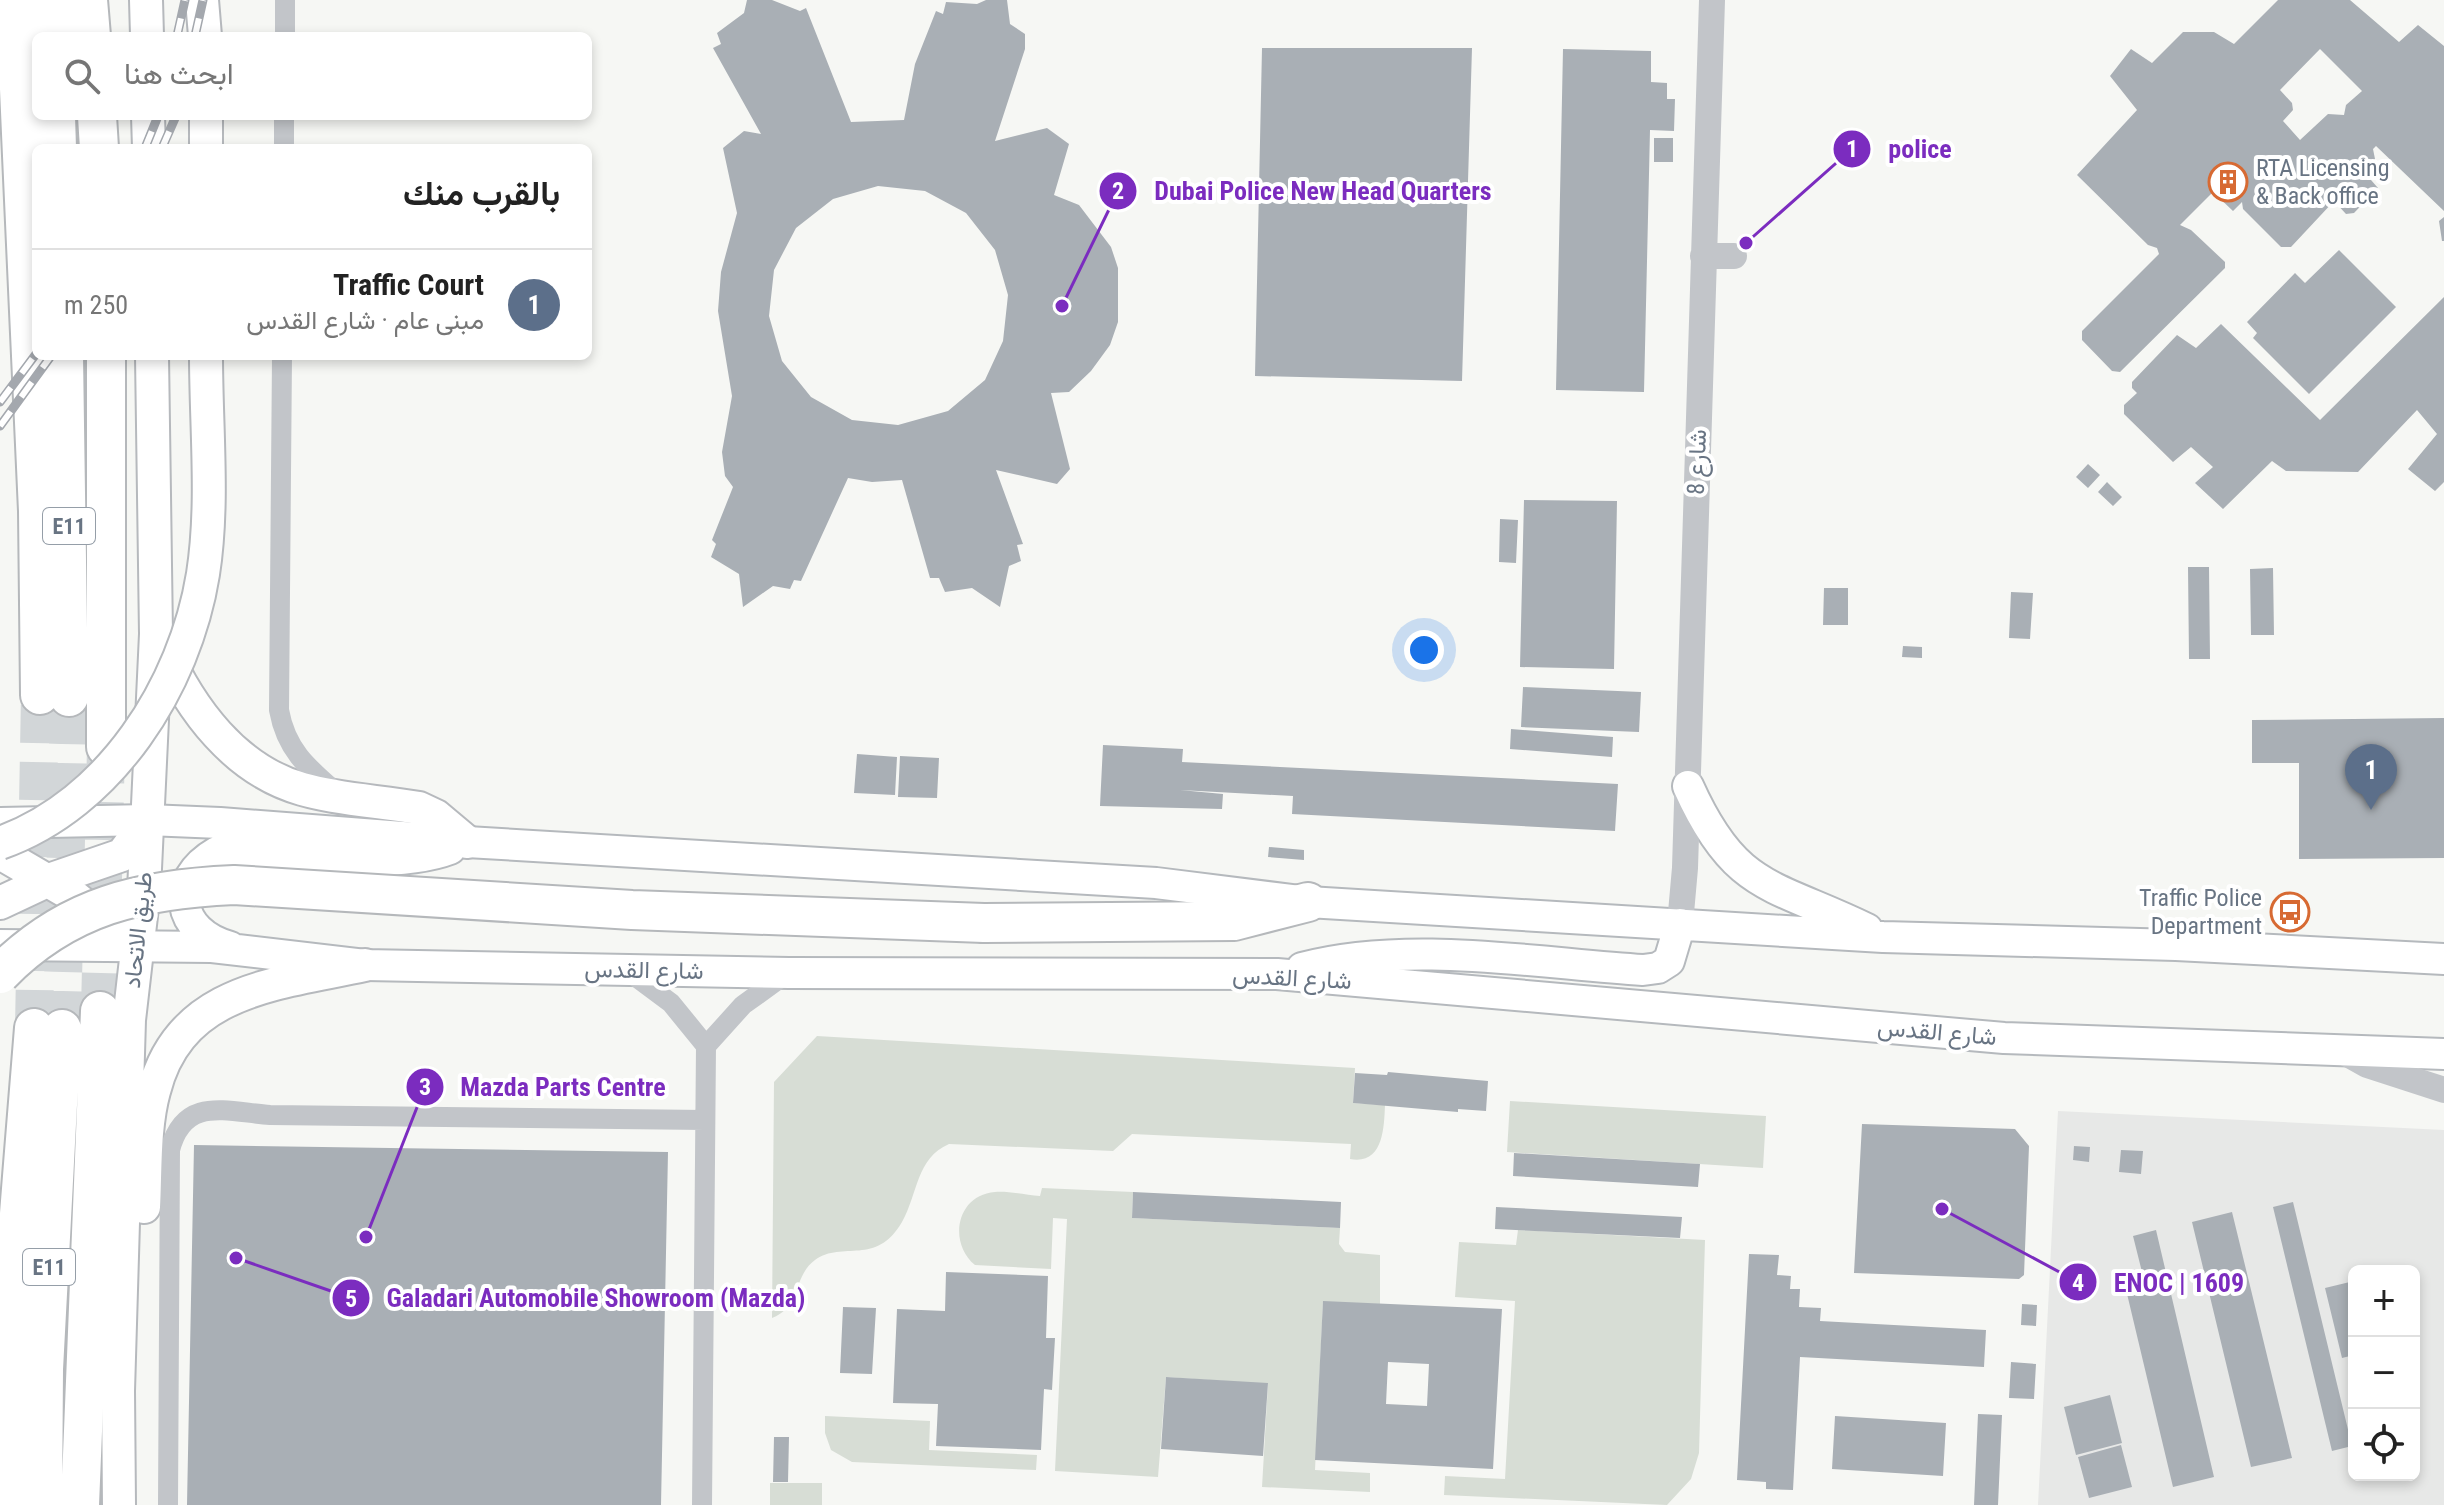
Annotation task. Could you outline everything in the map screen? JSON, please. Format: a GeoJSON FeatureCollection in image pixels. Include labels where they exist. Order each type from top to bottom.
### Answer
{"type":"FeatureCollection","features":[{"type":"Feature","properties":{"kind":"highway","name":"E11"},"geometry":{"type":"LineString","coordinates":[[15,0],[38,511],[55,696],[64,360]]}},
{"type":"Feature","properties":{"kind":"highway"},"geometry":{"type":"LineString","coordinates":[[51,0],[53,32]]}},
{"type":"Feature","properties":{"kind":"highway"},"geometry":{"type":"LineString","coordinates":[[88,0],[91,32]]}},
{"type":"Feature","properties":{"kind":"highway"},"geometry":{"type":"LineString","coordinates":[[56,120],[57,144]]}},
{"type":"Feature","properties":{"kind":"highway"},"geometry":{"type":"LineString","coordinates":[[97,120],[99,144]]}},
{"type":"Feature","properties":{"kind":"highway"},"geometry":{"type":"LineString","coordinates":[[106,360],[106,747]]}},
{"type":"Feature","properties":{"kind":"highway"},"geometry":{"type":"LineString","coordinates":[[0,974],[60,926],[114,900],[172,888],[234,885],[632,910],[984,923],[1234,921],[1308,902]]}},
{"type":"Feature","properties":{"kind":"highway"},"geometry":{"type":"LineString","coordinates":[[80,1505],[100,1011]]}},
{"type":"Feature","properties":{"kind":"highway","name":"E11"},"geometry":{"type":"LineString","coordinates":[[7,1505],[16,1251],[48,1029],[43,1505]]}},
{"type":"Feature","properties":{"kind":"main road"},"geometry":{"type":"LineString","coordinates":[[146,0],[147,32]]}},
{"type":"Feature","properties":{"kind":"main road"},"geometry":{"type":"LineString","coordinates":[[202,0],[205,32]]}},
{"type":"Feature","properties":{"kind":"main road"},"geometry":{"type":"LineString","coordinates":[[148,120],[149,144]]}},
{"type":"Feature","properties":{"kind":"main road"},"geometry":{"type":"LineString","coordinates":[[206,120],[206,144]]}},
{"type":"Feature","properties":{"kind":"main road","name":"طريق الاتحاد"},"geometry":{"type":"LineString","coordinates":[[119,1505],[118,1391],[129,1020],[148,820],[156,634],[152,360]]}},
{"type":"Feature","properties":{"kind":"main road"},"geometry":{"type":"LineString","coordinates":[[0,843],[51,817],[76,799],[122,755],[150,714],[192,625],[203,573],[206,360]]}},
{"type":"Feature","properties":{"kind":"main road"},"geometry":{"type":"LineString","coordinates":[[156,634],[195,705],[230,746],[275,779],[343,798],[419,808],[445,822],[467,842]]}},
{"type":"Feature","properties":{"kind":"main road"},"geometry":{"type":"LineString","coordinates":[[1688,786],[1717,843],[1749,875],[1883,937]]}},
{"type":"Feature","properties":{"kind":"main road"},"geometry":{"type":"LineString","coordinates":[[0,903],[49,880],[122,855],[148,820]]}},
{"type":"Feature","properties":{"kind":"main road"},"geometry":{"type":"LineString","coordinates":[[0,823],[148,820],[1156,883],[1308,902],[1883,937],[2176,945],[2444,959]]}},
{"type":"Feature","properties":{"kind":"main road"},"geometry":{"type":"LineString","coordinates":[[237,949],[213,942],[187,915],[183,897],[189,875],[200,862],[217,852],[394,860],[430,856],[467,842]]}},
{"type":"Feature","properties":{"kind":"main road"},"geometry":{"type":"LineString","coordinates":[[0,853],[49,880],[138,948]]}},
{"type":"Feature","properties":{"kind":"main road"},"geometry":{"type":"LineString","coordinates":[[1277,974],[1363,955],[1415,954],[1643,970],[1658,968],[1669,961],[1680,924]]}},
{"type":"Feature","properties":{"kind":"main road","name":"شارع القدس"},"geometry":{"type":"LineString","coordinates":[[0,945],[237,949],[365,965],[789,973],[1277,974],[2004,1038],[2335,1047],[2444,1054]]}},
{"type":"Feature","properties":{"kind":"main road"},"geometry":{"type":"LineString","coordinates":[[118,1391],[133,1331],[153,1093],[164,1059],[199,1017],[221,1002],[247,991],[365,965]]}},
{"type":"Feature","properties":{"kind":"street"},"geometry":{"type":"LineString","coordinates":[[285,0],[285,32]]}},
{"type":"Feature","properties":{"kind":"street","name":"شارع 8"},"geometry":{"type":"LineString","coordinates":[[1680,924],[1688,786],[1712,0]]}},
{"type":"Feature","properties":{"kind":"street"},"geometry":{"type":"LineString","coordinates":[[284,120],[284,144]]}},
{"type":"Feature","properties":{"kind":"street"},"geometry":{"type":"LineString","coordinates":[[1703,256],[1734,256]]}},
{"type":"Feature","properties":{"kind":"street"},"geometry":{"type":"LineString","coordinates":[[282,360],[279,710],[282,729],[295,754],[343,798]]}},
{"type":"Feature","properties":{"kind":"street"},"geometry":{"type":"LineString","coordinates":[[626,970],[671,1003],[706,1046],[702,1505]]}},
{"type":"Feature","properties":{"kind":"street"},"geometry":{"type":"LineString","coordinates":[[706,1046],[743,1005],[789,973]]}},
{"type":"Feature","properties":{"kind":"street"},"geometry":{"type":"LineString","coordinates":[[2335,1047],[2367,1065],[2444,1090]]}},
{"type":"Feature","properties":{"kind":"street"},"geometry":{"type":"LineString","coordinates":[[168,1505],[170,1150],[174,1136],[193,1115],[223,1109],[270,1115],[705,1120]]}},
{"type":"Feature","properties":{"kind":"shaded area"},"geometry":{"type":"Polygon","coordinates":[[[817,1036],[1355,1068],[1353,1103],[1385,1105],[1384,1124],[1375,1151],[1361,1159],[1350,1159],[1351,1144],[1132,1134],[1113,1151],[949,1144],[938,1150],[924,1167],[902,1222],[892,1236],[870,1249],[826,1254],[815,1260],[803,1274],[788,1307],[772,1318],[774,1082],[817,1036]]]}},
{"type":"Feature","properties":{"kind":"shaded area"},"geometry":{"type":"Polygon","coordinates":[[[1510,1101],[1766,1116],[1763,1168],[1507,1152],[1510,1101]]]}},
{"type":"Feature","properties":{"kind":"shaded area"},"geometry":{"type":"Polygon","coordinates":[[[2058,1111],[2444,1130],[2444,1505],[2038,1505],[2058,1111]]]}},
{"type":"Feature","properties":{"kind":"shaded area"},"geometry":{"type":"Polygon","coordinates":[[[1042,1188],[1133,1192],[1132,1218],[1340,1228],[1339,1244],[1345,1252],[1380,1255],[1380,1304],[1323,1302],[1315,1470],[1370,1473],[1370,1492],[1262,1487],[1268,1384],[1166,1377],[1158,1477],[1055,1471],[1067,1219],[1053,1218],[1051,1269],[975,1265],[961,1245],[959,1233],[964,1211],[982,1195],[1000,1192],[1040,1196],[1042,1188]]]}},
{"type":"Feature","properties":{"kind":"shaded area"},"geometry":{"type":"Polygon","coordinates":[[[1518,1230],[1705,1240],[1699,1453],[1691,1479],[1667,1505],[1444,1495],[1445,1476],[1505,1479],[1515,1301],[1455,1297],[1459,1242],[1516,1245],[1518,1230]]]}},
{"type":"Feature","properties":{"kind":"shaded area"},"geometry":{"type":"Polygon","coordinates":[[[825,1416],[930,1421],[929,1450],[1037,1455],[1036,1470],[852,1462],[831,1450],[825,1433],[825,1416]]]}},
{"type":"Feature","properties":{"kind":"shaded area"},"geometry":{"type":"Polygon","coordinates":[[[770,1483],[822,1483],[822,1505],[770,1505],[770,1483]]]}},
{"type":"Feature","properties":{"kind":"building"},"geometry":{"type":"Polygon","coordinates":[[[747,0],[772,0],[800,11],[806,8],[851,122],[904,120],[915,64],[936,11],[943,14],[946,2],[977,4],[986,0],[1007,0],[1010,24],[1025,34],[1025,49],[995,141],[1047,128],[1069,144],[1054,195],[1079,205],[1111,247],[1118,268],[1118,322],[1110,345],[1091,371],[1069,392],[1051,393],[1070,469],[1057,484],[996,470],[1023,544],[1017,545],[1021,561],[1009,566],[1000,607],[972,588],[945,592],[939,578],[930,578],[902,480],[872,482],[848,478],[801,581],[794,580],[790,589],[773,586],[743,607],[739,574],[711,557],[716,544],[712,540],[733,487],[725,476],[722,452],[732,396],[718,311],[721,272],[737,213],[723,148],[744,131],[761,134],[713,48],[721,44],[717,33],[744,13],[747,0]],[[878,186],[833,199],[796,228],[774,270],[769,316],[782,361],[811,397],[852,420],[898,425],[948,411],[985,380],[1003,341],[1008,295],[995,250],[966,213],[925,191],[878,186]]]}},
{"type":"Feature","properties":{"kind":"building","name":"RTA Licensing & Back office"},"geometry":{"type":"Polygon","coordinates":[[[2278,0],[2350,0],[2399,42],[2418,25],[2444,46],[2444,211],[2376,146],[2373,149],[2375,159],[2364,172],[2378,188],[2354,213],[2346,214],[2334,201],[2291,247],[2281,247],[2243,209],[2242,202],[2233,211],[2213,192],[2180,225],[2191,230],[2225,262],[2225,268],[2120,372],[2112,371],[2082,340],[2082,331],[2159,254],[2157,248],[2148,245],[2077,175],[2137,110],[2110,76],[2131,49],[2152,63],[2183,32],[2214,32],[2234,44],[2278,0]],[[2320,49],[2280,90],[2292,103],[2293,110],[2283,121],[2300,140],[2328,114],[2344,115],[2346,105],[2362,91],[2320,49]]]}},
{"type":"Feature","properties":{"kind":"building"},"geometry":{"type":"Polygon","coordinates":[[[1262,48],[1472,48],[1462,381],[1255,376],[1262,48]]]}},
{"type":"Feature","properties":{"kind":"building"},"geometry":{"type":"Polygon","coordinates":[[[1563,49],[1651,51],[1651,82],[1667,83],[1667,99],[1675,99],[1674,131],[1650,130],[1644,392],[1556,390],[1563,49]]]}},
{"type":"Feature","properties":{"kind":"building"},"geometry":{"type":"Polygon","coordinates":[[[1654,138],[1673,138],[1673,162],[1654,162],[1654,138]]]}},
{"type":"Feature","properties":{"kind":"building","name":"RTA Licensing & Back office"},"geometry":{"type":"Polygon","coordinates":[[[2444,217],[2444,241],[2442,241],[2439,221],[2444,217]]]}},
{"type":"Feature","properties":{"kind":"building","name":"RTA Licensing & Back office"},"geometry":{"type":"Polygon","coordinates":[[[2339,250],[2396,307],[2309,394],[2253,338],[2257,333],[2247,322],[2295,273],[2305,283],[2339,250]]]}},
{"type":"Feature","properties":{"kind":"building"},"geometry":{"type":"Polygon","coordinates":[[[2444,297],[2444,482],[2435,491],[2408,469],[2437,434],[2417,410],[2358,472],[2286,471],[2272,461],[2223,509],[2195,483],[2213,467],[2191,447],[2173,462],[2124,414],[2124,405],[2137,393],[2132,388],[2132,382],[2177,335],[2196,348],[2221,324],[2320,420],[2444,297]]]}},
{"type":"Feature","properties":{"kind":"building"},"geometry":{"type":"Polygon","coordinates":[[[2088,464],[2100,475],[2088,488],[2076,477],[2088,464]]]}},
{"type":"Feature","properties":{"kind":"building"},"geometry":{"type":"Polygon","coordinates":[[[2107,482],[2122,497],[2113,506],[2098,492],[2107,482]]]}},
{"type":"Feature","properties":{"kind":"building"},"geometry":{"type":"Polygon","coordinates":[[[1524,500],[1617,501],[1614,669],[1520,667],[1524,500]]]}},
{"type":"Feature","properties":{"kind":"building"},"geometry":{"type":"Polygon","coordinates":[[[1500,519],[1518,520],[1516,563],[1499,562],[1500,519]]]}},
{"type":"Feature","properties":{"kind":"building"},"geometry":{"type":"Polygon","coordinates":[[[2188,567],[2209,567],[2210,659],[2189,659],[2188,567]]]}},
{"type":"Feature","properties":{"kind":"building"},"geometry":{"type":"Polygon","coordinates":[[[2273,568],[2274,635],[2251,635],[2250,569],[2273,568]]]}},
{"type":"Feature","properties":{"kind":"building"},"geometry":{"type":"Polygon","coordinates":[[[1824,588],[1848,588],[1848,625],[1823,625],[1824,588]]]}},
{"type":"Feature","properties":{"kind":"building"},"geometry":{"type":"Polygon","coordinates":[[[2011,592],[2033,593],[2030,639],[2009,638],[2011,592]]]}},
{"type":"Feature","properties":{"kind":"building"},"geometry":{"type":"Polygon","coordinates":[[[1903,646],[1922,647],[1922,658],[1902,657],[1903,646]]]}},
{"type":"Feature","properties":{"kind":"building"},"geometry":{"type":"Polygon","coordinates":[[[1523,687],[1641,692],[1639,732],[1521,727],[1523,687]]]}},
{"type":"Feature","properties":{"kind":"building"},"geometry":{"type":"Polygon","coordinates":[[[2444,718],[2444,858],[2299,859],[2299,763],[2252,763],[2252,720],[2444,718]]]}},
{"type":"Feature","properties":{"kind":"building"},"geometry":{"type":"Polygon","coordinates":[[[1511,729],[1613,737],[1612,757],[1510,749],[1511,729]]]}},
{"type":"Feature","properties":{"kind":"building"},"geometry":{"type":"Polygon","coordinates":[[[1103,745],[1183,749],[1182,762],[1618,784],[1615,831],[1292,814],[1293,796],[1180,790],[1223,794],[1222,809],[1100,806],[1103,745]]]}},
{"type":"Feature","properties":{"kind":"building"},"geometry":{"type":"Polygon","coordinates":[[[857,754],[897,757],[895,795],[854,793],[857,754]]]}},
{"type":"Feature","properties":{"kind":"building"},"geometry":{"type":"Polygon","coordinates":[[[900,756],[939,758],[937,798],[898,797],[900,756]]]}},
{"type":"Feature","properties":{"kind":"building"},"geometry":{"type":"Polygon","coordinates":[[[1269,847],[1304,850],[1304,860],[1268,857],[1269,847]]]}},
{"type":"Feature","properties":{"kind":"building"},"geometry":{"type":"Polygon","coordinates":[[[1388,1072],[1488,1081],[1486,1111],[1458,1109],[1458,1112],[1353,1103],[1355,1073],[1387,1075],[1388,1072]]]}},
{"type":"Feature","properties":{"kind":"building"},"geometry":{"type":"Polygon","coordinates":[[[1862,1124],[2015,1129],[2029,1146],[2024,1275],[2019,1279],[1854,1273],[1862,1124]]]}},
{"type":"Feature","properties":{"kind":"building"},"geometry":{"type":"Polygon","coordinates":[[[194,1145],[668,1152],[661,1505],[187,1505],[194,1145]]]}},
{"type":"Feature","properties":{"kind":"building"},"geometry":{"type":"Polygon","coordinates":[[[2074,1146],[2090,1147],[2089,1162],[2073,1160],[2074,1146]]]}},
{"type":"Feature","properties":{"kind":"building"},"geometry":{"type":"Polygon","coordinates":[[[2121,1150],[2143,1151],[2141,1174],[2119,1172],[2121,1150]]]}},
{"type":"Feature","properties":{"kind":"building"},"geometry":{"type":"Polygon","coordinates":[[[1514,1153],[1700,1164],[1698,1187],[1513,1176],[1514,1153]]]}},
{"type":"Feature","properties":{"kind":"building"},"geometry":{"type":"Polygon","coordinates":[[[1133,1192],[1341,1202],[1340,1228],[1132,1218],[1133,1192]]]}},
{"type":"Feature","properties":{"kind":"building"},"geometry":{"type":"Polygon","coordinates":[[[2293,1202],[2348,1429],[2348,1447],[2332,1451],[2273,1207],[2293,1202]]]}},
{"type":"Feature","properties":{"kind":"building"},"geometry":{"type":"Polygon","coordinates":[[[1496,1207],[1682,1217],[1680,1238],[1495,1229],[1496,1207]]]}},
{"type":"Feature","properties":{"kind":"building"},"geometry":{"type":"Polygon","coordinates":[[[2232,1212],[2292,1458],[2251,1467],[2192,1222],[2232,1212]]]}},
{"type":"Feature","properties":{"kind":"building"},"geometry":{"type":"Polygon","coordinates":[[[2156,1230],[2214,1477],[2173,1487],[2123,1277],[2142,1272],[2133,1236],[2156,1230]]]}},
{"type":"Feature","properties":{"kind":"building"},"geometry":{"type":"Polygon","coordinates":[[[1749,1254],[1779,1255],[1777,1275],[1791,1276],[1790,1289],[1800,1289],[1799,1307],[1821,1308],[1820,1321],[1986,1330],[1984,1367],[1800,1357],[1793,1490],[1766,1489],[1766,1482],[1737,1480],[1749,1254]]]}},
{"type":"Feature","properties":{"kind":"building"},"geometry":{"type":"Polygon","coordinates":[[[946,1272],[1048,1276],[1046,1338],[1055,1338],[1052,1390],[1044,1389],[1041,1450],[936,1446],[938,1404],[893,1403],[897,1309],[945,1311],[946,1272]]]}},
{"type":"Feature","properties":{"kind":"building"},"geometry":{"type":"Polygon","coordinates":[[[2348,1282],[2348,1356],[2342,1358],[2325,1288],[2348,1282]]]}},
{"type":"Feature","properties":{"kind":"building"},"geometry":{"type":"Polygon","coordinates":[[[1323,1301],[1502,1309],[1493,1469],[1315,1460],[1323,1301]],[[1388,1362],[1386,1404],[1427,1406],[1429,1364],[1388,1362]]]}},
{"type":"Feature","properties":{"kind":"building"},"geometry":{"type":"Polygon","coordinates":[[[2022,1304],[2037,1305],[2036,1326],[2021,1325],[2022,1304]]]}},
{"type":"Feature","properties":{"kind":"building"},"geometry":{"type":"Polygon","coordinates":[[[843,1307],[876,1308],[872,1374],[840,1373],[843,1307]]]}},
{"type":"Feature","properties":{"kind":"building"},"geometry":{"type":"Polygon","coordinates":[[[2011,1362],[2036,1364],[2034,1399],[2009,1398],[2011,1362]]]}},
{"type":"Feature","properties":{"kind":"building"},"geometry":{"type":"Polygon","coordinates":[[[1166,1377],[1268,1383],[1263,1456],[1161,1449],[1166,1377]]]}},
{"type":"Feature","properties":{"kind":"building"},"geometry":{"type":"Polygon","coordinates":[[[2110,1395],[2122,1443],[2076,1455],[2064,1407],[2110,1395]]]}},
{"type":"Feature","properties":{"kind":"building"},"geometry":{"type":"Polygon","coordinates":[[[1978,1414],[2002,1415],[1998,1505],[1974,1505],[1978,1414]]]}},
{"type":"Feature","properties":{"kind":"building"},"geometry":{"type":"Polygon","coordinates":[[[1835,1416],[1946,1423],[1943,1476],[1832,1469],[1835,1416]]]}},
{"type":"Feature","properties":{"kind":"building"},"geometry":{"type":"Polygon","coordinates":[[[774,1437],[789,1437],[788,1482],[773,1482],[774,1437]]]}},
{"type":"Feature","properties":{"kind":"building"},"geometry":{"type":"Polygon","coordinates":[[[2121,1445],[2132,1487],[2089,1498],[2078,1457],[2121,1445]]]}},
{"type":"Feature","properties":{"kind":"tunnel"},"geometry":{"type":"LineString","coordinates":[[34,1028],[40,695]]}},
{"type":"Feature","properties":{"kind":"tunnel"},"geometry":{"type":"LineString","coordinates":[[62,1029],[69,697]]}},
{"type":"Feature","properties":{"kind":"tunnel"},"geometry":{"type":"LineString","coordinates":[[100,1011],[106,747]]}},
{"type":"Feature","properties":{"kind":"railway"},"geometry":{"type":"LineString","coordinates":[[178,32],[185,0]]}},
{"type":"Feature","properties":{"kind":"railway"},"geometry":{"type":"LineString","coordinates":[[196,32],[203,0]]}},
{"type":"Feature","properties":{"kind":"railway"},"geometry":{"type":"LineString","coordinates":[[147,144],[156,120]]}},
{"type":"Feature","properties":{"kind":"railway"},"geometry":{"type":"LineString","coordinates":[[164,144],[174,120]]}},
{"type":"Feature","properties":{"kind":"railway"},"geometry":{"type":"LineString","coordinates":[[0,402],[32,359]]}},
{"type":"Feature","properties":{"kind":"railway"},"geometry":{"type":"LineString","coordinates":[[0,426],[48,360]]}},
{"type":"Feature","properties":{"kind":"place","name":"RTA Licensing & Back office"},"geometry":{"type":"Point","coordinates":[2228,182]}},
{"type":"Feature","properties":{"kind":"place","name":"police"},"geometry":{"type":"Point","coordinates":[1746,243]}},
{"type":"Feature","properties":{"kind":"place","name":"Dubai Police New Head Quarters"},"geometry":{"type":"Point","coordinates":[1062,306]}},
{"type":"Feature","properties":{"kind":"place","name":"Traffic Court"},"geometry":{"type":"Point","coordinates":[2371,810]}},
{"type":"Feature","properties":{"kind":"place","name":"Traffic Police Department"},"geometry":{"type":"Point","coordinates":[2290,912]}},
{"type":"Feature","properties":{"kind":"place","name":"ENOC | 1609"},"geometry":{"type":"Point","coordinates":[1942,1209]}},
{"type":"Feature","properties":{"kind":"place","name":"Mazda Parts Centre"},"geometry":{"type":"Point","coordinates":[366,1237]}},
{"type":"Feature","properties":{"kind":"place","name":"Galadari Automobile Showroom (Mazda)"},"geometry":{"type":"Point","coordinates":[236,1258]}}]}
